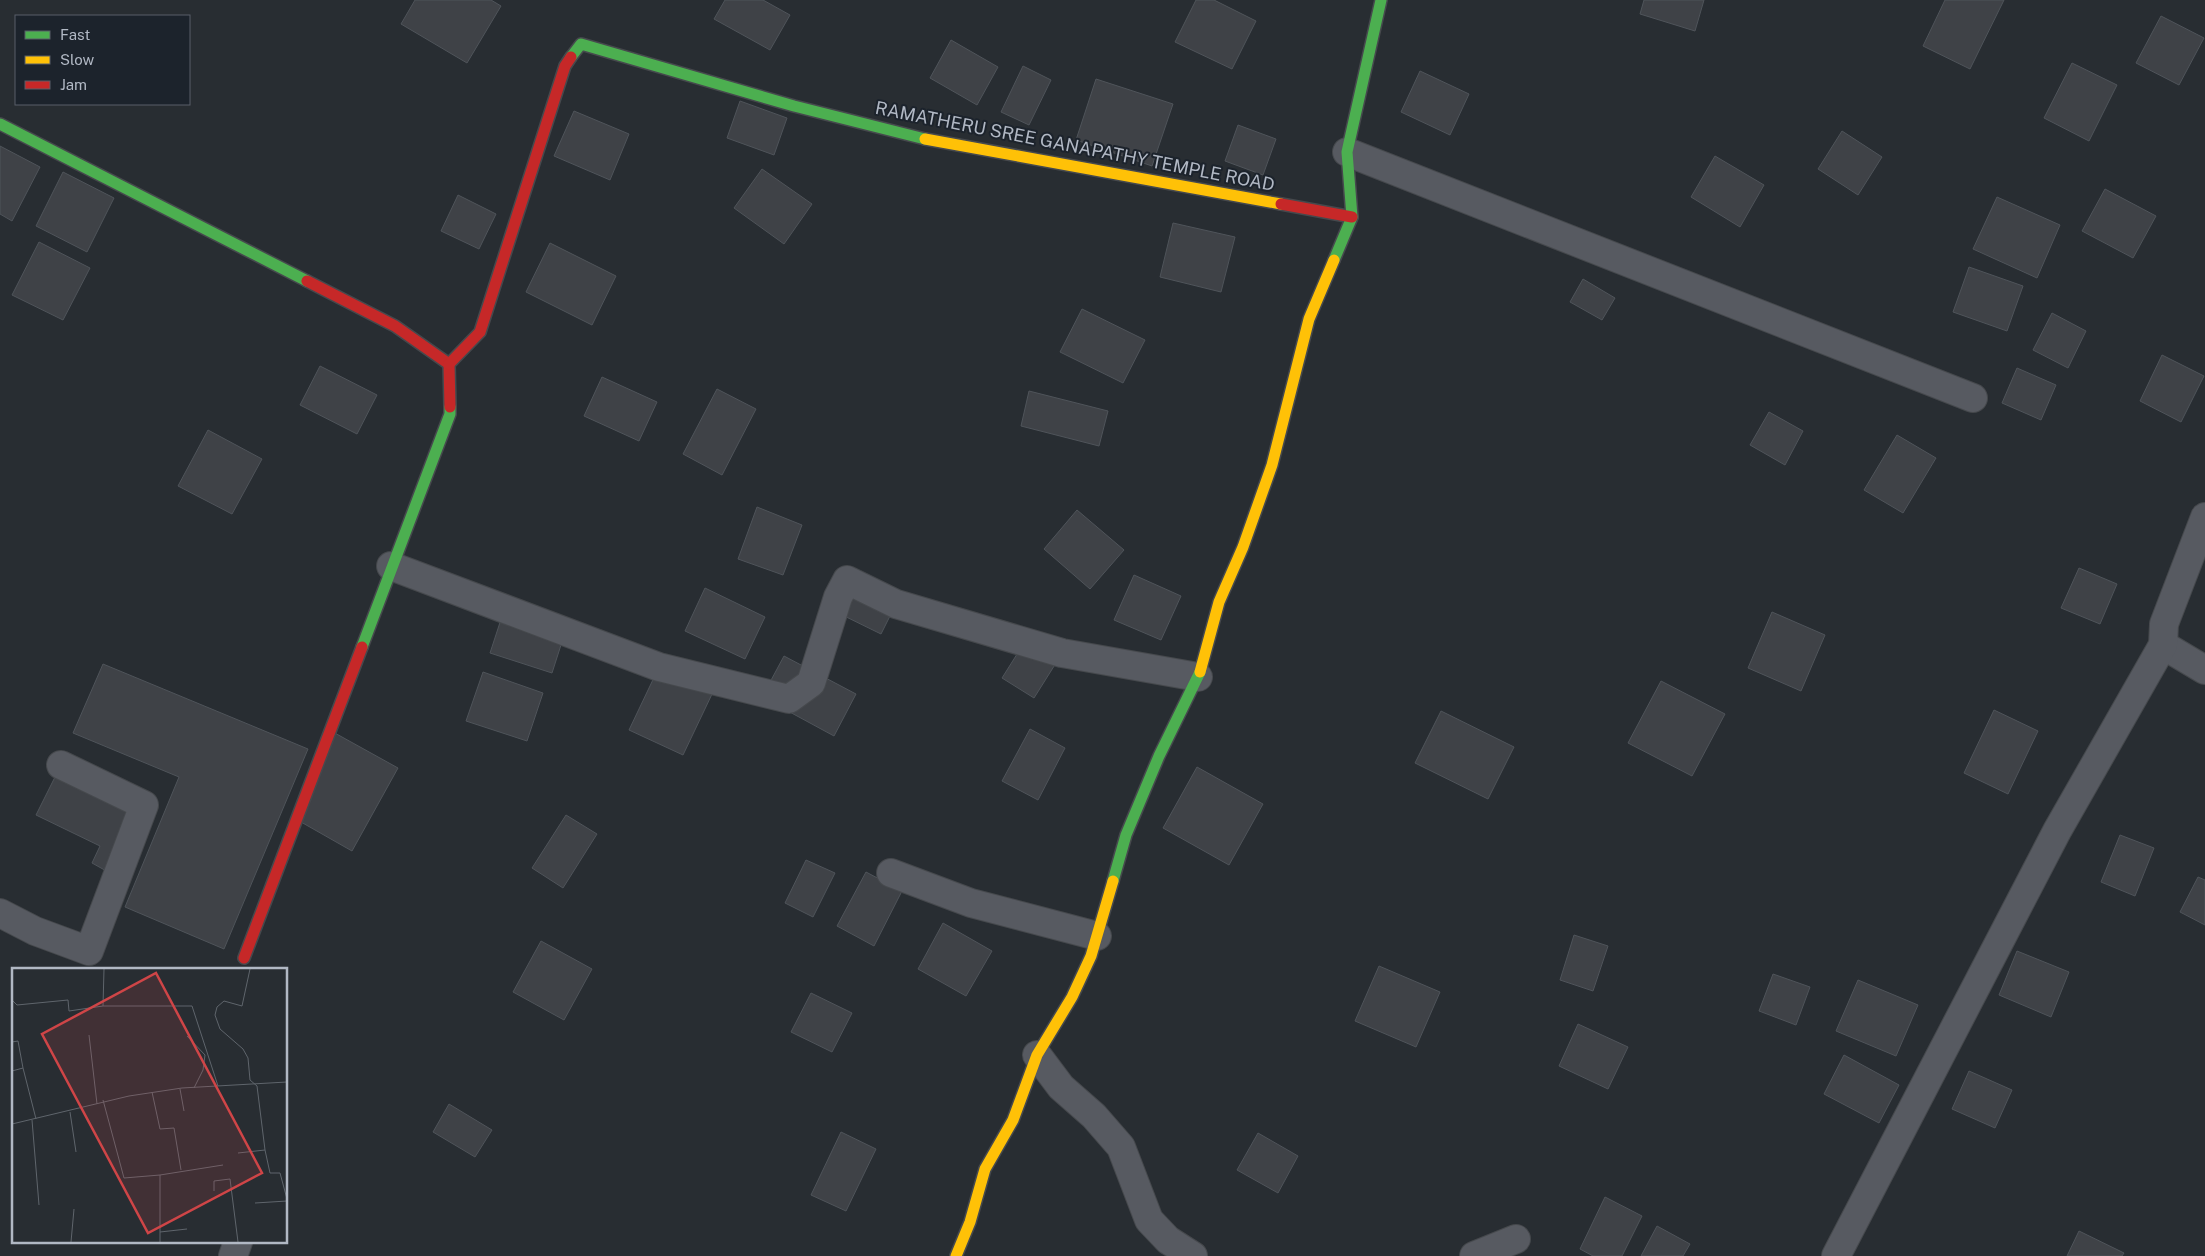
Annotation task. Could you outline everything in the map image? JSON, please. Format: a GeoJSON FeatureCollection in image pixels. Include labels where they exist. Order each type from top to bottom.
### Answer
{"type":"FeatureCollection","features":[{"type":"Feature","properties":{"kind":"street"},"geometry":{"type":"LineString","coordinates":[[956,1256],[970,1222],[985,1170],[1013,1120],[1037,1055],[1072,997],[1091,956],[1126,835],[1159,756],[1198,677],[1219,602],[1242,547],[1272,465],[1309,319],[1352,217],[1347,152],[1381,0]]}},
{"type":"Feature","properties":{"kind":"street","name":"RAMATHERU SREE GANAPATHY TEMPLE ROAD"},"geometry":{"type":"LineString","coordinates":[[449,364],[480,332],[565,66],[581,44],[794,106],[930,140],[1352,217]]}},
{"type":"Feature","properties":{"kind":"street"},"geometry":{"type":"LineString","coordinates":[[0,124],[395,326],[449,364],[450,414],[244,958]]}},
{"type":"Feature","properties":{"kind":"street"},"geometry":{"type":"LineString","coordinates":[[1347,152],[1973,398]]}},
{"type":"Feature","properties":{"kind":"street"},"geometry":{"type":"LineString","coordinates":[[1836,1256],[2057,831],[2163,645],[2164,624],[2205,517]]}},
{"type":"Feature","properties":{"kind":"street"},"geometry":{"type":"LineString","coordinates":[[391,566],[659,667],[789,699],[811,683],[838,597],[847,580],[896,604],[1062,653],[1198,677]]}},
{"type":"Feature","properties":{"kind":"street"},"geometry":{"type":"LineString","coordinates":[[2163,645],[2205,670]]}},
{"type":"Feature","properties":{"kind":"street"},"geometry":{"type":"LineString","coordinates":[[0,913],[35,931],[89,951],[144,805],[61,765]]}},
{"type":"Feature","properties":{"kind":"street"},"geometry":{"type":"LineString","coordinates":[[891,873],[971,903],[1097,936]]}},
{"type":"Feature","properties":{"kind":"street"},"geometry":{"type":"LineString","coordinates":[[1037,1055],[1061,1086],[1094,1116],[1121,1147],[1149,1220],[1168,1240],[1193,1256]]}},
{"type":"Feature","properties":{"kind":"street"},"geometry":{"type":"LineString","coordinates":[[1474,1256],[1516,1239]]}},
{"type":"Feature","properties":{"kind":"street"},"geometry":{"type":"LineString","coordinates":[[233,1256],[237,1244]]}},
{"type":"Feature","properties":{"kind":"building"},"geometry":{"type":"Polygon","coordinates":[[[415,0],[491,0],[501,6],[467,63],[401,24],[415,0]]]}},
{"type":"Feature","properties":{"kind":"building"},"geometry":{"type":"Polygon","coordinates":[[[725,0],[763,0],[790,15],[770,50],[714,19],[725,0]]]}},
{"type":"Feature","properties":{"kind":"building"},"geometry":{"type":"Polygon","coordinates":[[[1196,0],[1214,0],[1256,21],[1232,69],[1175,42],[1196,0]]]}},
{"type":"Feature","properties":{"kind":"building"},"geometry":{"type":"Polygon","coordinates":[[[1644,0],[1704,0],[1695,31],[1640,14],[1644,0]]]}},
{"type":"Feature","properties":{"kind":"building"},"geometry":{"type":"Polygon","coordinates":[[[1945,0],[2004,0],[1970,69],[1923,46],[1945,0]]]}},
{"type":"Feature","properties":{"kind":"building"},"geometry":{"type":"Polygon","coordinates":[[[2161,16],[2204,38],[2179,85],[2136,63],[2161,16]]]}},
{"type":"Feature","properties":{"kind":"building"},"geometry":{"type":"Polygon","coordinates":[[[951,40],[998,67],[977,105],[930,78],[951,40]]]}},
{"type":"Feature","properties":{"kind":"building"},"geometry":{"type":"Polygon","coordinates":[[[2072,63],[2117,85],[2089,141],[2044,118],[2072,63]]]}},
{"type":"Feature","properties":{"kind":"building"},"geometry":{"type":"Polygon","coordinates":[[[1023,66],[1051,80],[1029,125],[1001,112],[1023,66]]]}},
{"type":"Feature","properties":{"kind":"building"},"geometry":{"type":"Polygon","coordinates":[[[1420,71],[1469,94],[1450,135],[1401,112],[1420,71]]]}},
{"type":"Feature","properties":{"kind":"building"},"geometry":{"type":"Polygon","coordinates":[[[1096,79],[1173,104],[1152,166],[1076,140],[1096,79]]]}},
{"type":"Feature","properties":{"kind":"building"},"geometry":{"type":"Polygon","coordinates":[[[740,101],[787,118],[774,155],[727,138],[740,101]]]}},
{"type":"Feature","properties":{"kind":"building"},"geometry":{"type":"Polygon","coordinates":[[[574,111],[629,134],[610,180],[554,156],[574,111]]]}},
{"type":"Feature","properties":{"kind":"building"},"geometry":{"type":"Polygon","coordinates":[[[1238,125],[1276,139],[1263,175],[1225,161],[1238,125]]]}},
{"type":"Feature","properties":{"kind":"building"},"geometry":{"type":"Polygon","coordinates":[[[1842,131],[1882,157],[1858,195],[1818,169],[1842,131]]]}},
{"type":"Feature","properties":{"kind":"building"},"geometry":{"type":"Polygon","coordinates":[[[0,146],[40,167],[12,221],[0,214],[0,146]]]}},
{"type":"Feature","properties":{"kind":"building"},"geometry":{"type":"Polygon","coordinates":[[[1715,156],[1764,185],[1740,227],[1691,197],[1715,156]]]}},
{"type":"Feature","properties":{"kind":"building"},"geometry":{"type":"Polygon","coordinates":[[[762,169],[812,204],[784,244],[734,208],[762,169]]]}},
{"type":"Feature","properties":{"kind":"building"},"geometry":{"type":"Polygon","coordinates":[[[63,172],[114,198],[87,252],[36,226],[63,172]]]}},
{"type":"Feature","properties":{"kind":"building"},"geometry":{"type":"Polygon","coordinates":[[[2105,189],[2156,216],[2133,258],[2082,231],[2105,189]]]}},
{"type":"Feature","properties":{"kind":"building"},"geometry":{"type":"Polygon","coordinates":[[[458,195],[496,214],[479,249],[441,231],[458,195]]]}},
{"type":"Feature","properties":{"kind":"building"},"geometry":{"type":"Polygon","coordinates":[[[1997,197],[2060,225],[2037,278],[1973,249],[1997,197]]]}},
{"type":"Feature","properties":{"kind":"building"},"geometry":{"type":"Polygon","coordinates":[[[1173,223],[1235,237],[1221,292],[1160,277],[1173,223]]]}},
{"type":"Feature","properties":{"kind":"building"},"geometry":{"type":"Polygon","coordinates":[[[39,242],[90,268],[63,320],[12,295],[39,242]]]}},
{"type":"Feature","properties":{"kind":"building"},"geometry":{"type":"Polygon","coordinates":[[[550,243],[616,276],[592,325],[526,292],[550,243]]]}},
{"type":"Feature","properties":{"kind":"building"},"geometry":{"type":"Polygon","coordinates":[[[1969,267],[2023,286],[2007,331],[1953,312],[1969,267]]]}},
{"type":"Feature","properties":{"kind":"building"},"geometry":{"type":"Polygon","coordinates":[[[1583,279],[1615,298],[1602,320],[1570,302],[1583,279]]]}},
{"type":"Feature","properties":{"kind":"building"},"geometry":{"type":"Polygon","coordinates":[[[1082,309],[1145,340],[1123,383],[1060,352],[1082,309]]]}},
{"type":"Feature","properties":{"kind":"building"},"geometry":{"type":"Polygon","coordinates":[[[2052,313],[2086,331],[2068,368],[2033,350],[2052,313]]]}},
{"type":"Feature","properties":{"kind":"building"},"geometry":{"type":"Polygon","coordinates":[[[2162,355],[2204,376],[2181,422],[2140,401],[2162,355]]]}},
{"type":"Feature","properties":{"kind":"building"},"geometry":{"type":"Polygon","coordinates":[[[320,366],[377,395],[357,434],[300,405],[320,366]]]}},
{"type":"Feature","properties":{"kind":"building"},"geometry":{"type":"Polygon","coordinates":[[[2017,368],[2056,385],[2041,420],[2002,403],[2017,368]]]}},
{"type":"Feature","properties":{"kind":"building"},"geometry":{"type":"Polygon","coordinates":[[[602,377],[657,402],[639,441],[584,416],[602,377]]]}},
{"type":"Feature","properties":{"kind":"building"},"geometry":{"type":"Polygon","coordinates":[[[717,389],[756,409],[722,475],[683,454],[717,389]]]}},
{"type":"Feature","properties":{"kind":"building"},"geometry":{"type":"Polygon","coordinates":[[[1029,391],[1108,411],[1099,446],[1021,426],[1029,391]]]}},
{"type":"Feature","properties":{"kind":"building"},"geometry":{"type":"Polygon","coordinates":[[[1769,412],[1803,431],[1785,465],[1750,445],[1769,412]]]}},
{"type":"Feature","properties":{"kind":"building"},"geometry":{"type":"Polygon","coordinates":[[[208,430],[262,459],[232,514],[178,486],[208,430]]]}},
{"type":"Feature","properties":{"kind":"building"},"geometry":{"type":"Polygon","coordinates":[[[1897,435],[1936,458],[1903,513],[1864,490],[1897,435]]]}},
{"type":"Feature","properties":{"kind":"building"},"geometry":{"type":"Polygon","coordinates":[[[757,507],[802,525],[783,575],[738,559],[757,507]]]}},
{"type":"Feature","properties":{"kind":"building"},"geometry":{"type":"Polygon","coordinates":[[[1077,510],[1124,550],[1090,589],[1044,549],[1077,510]]]}},
{"type":"Feature","properties":{"kind":"building"},"geometry":{"type":"Polygon","coordinates":[[[2079,568],[2117,584],[2100,624],[2061,608],[2079,568]]]}},
{"type":"Feature","properties":{"kind":"building"},"geometry":{"type":"Polygon","coordinates":[[[1134,575],[1181,596],[1161,640],[1114,620],[1134,575]]]}},
{"type":"Feature","properties":{"kind":"building"},"geometry":{"type":"Polygon","coordinates":[[[847,580],[896,604],[881,634],[832,610],[847,580]]]}},
{"type":"Feature","properties":{"kind":"building"},"geometry":{"type":"Polygon","coordinates":[[[705,588],[765,617],[745,659],[685,631],[705,588]]]}},
{"type":"Feature","properties":{"kind":"building"},"geometry":{"type":"Polygon","coordinates":[[[507,601],[569,620],[552,673],[490,653],[507,601]]]}},
{"type":"Feature","properties":{"kind":"building"},"geometry":{"type":"Polygon","coordinates":[[[1772,612],[1825,635],[1801,691],[1748,668],[1772,612]]]}},
{"type":"Feature","properties":{"kind":"building"},"geometry":{"type":"Polygon","coordinates":[[[1024,643],[1056,663],[1034,698],[1002,678],[1024,643]]]}},
{"type":"Feature","properties":{"kind":"building"},"geometry":{"type":"Polygon","coordinates":[[[784,656],[856,694],[834,736],[762,697],[784,656]]]}},
{"type":"Feature","properties":{"kind":"building"},"geometry":{"type":"Polygon","coordinates":[[[103,664],[308,749],[224,949],[125,907],[179,777],[73,733],[103,664]]]}},
{"type":"Feature","properties":{"kind":"building"},"geometry":{"type":"Polygon","coordinates":[[[659,667],[713,692],[683,755],[629,730],[659,667]]]}},
{"type":"Feature","properties":{"kind":"building"},"geometry":{"type":"Polygon","coordinates":[[[483,672],[543,693],[527,741],[466,721],[483,672]]]}},
{"type":"Feature","properties":{"kind":"building"},"geometry":{"type":"Polygon","coordinates":[[[1661,681],[1725,714],[1692,776],[1628,743],[1661,681]]]}},
{"type":"Feature","properties":{"kind":"building"},"geometry":{"type":"Polygon","coordinates":[[[1994,710],[2038,731],[2008,794],[1964,773],[1994,710]]]}},
{"type":"Feature","properties":{"kind":"building"},"geometry":{"type":"Polygon","coordinates":[[[1441,711],[1514,747],[1488,799],[1415,763],[1441,711]]]}},
{"type":"Feature","properties":{"kind":"building"},"geometry":{"type":"Polygon","coordinates":[[[1030,729],[1065,748],[1038,800],[1002,781],[1030,729]]]}},
{"type":"Feature","properties":{"kind":"building"},"geometry":{"type":"Polygon","coordinates":[[[333,732],[398,768],[352,851],[301,822],[333,732]]]}},
{"type":"Feature","properties":{"kind":"building"},"geometry":{"type":"Polygon","coordinates":[[[61,765],[144,805],[110,873],[92,863],[100,846],[36,815],[61,765]]]}},
{"type":"Feature","properties":{"kind":"building"},"geometry":{"type":"Polygon","coordinates":[[[1197,767],[1263,804],[1229,865],[1163,828],[1197,767]]]}},
{"type":"Feature","properties":{"kind":"building"},"geometry":{"type":"Polygon","coordinates":[[[566,815],[597,834],[563,888],[532,868],[566,815]]]}},
{"type":"Feature","properties":{"kind":"building"},"geometry":{"type":"Polygon","coordinates":[[[2120,835],[2154,848],[2135,896],[2101,882],[2120,835]]]}},
{"type":"Feature","properties":{"kind":"building"},"geometry":{"type":"Polygon","coordinates":[[[806,860],[835,873],[813,917],[785,903],[806,860]]]}},
{"type":"Feature","properties":{"kind":"building"},"geometry":{"type":"Polygon","coordinates":[[[866,872],[902,891],[874,946],[837,926],[866,872]]]}},
{"type":"Feature","properties":{"kind":"building"},"geometry":{"type":"Polygon","coordinates":[[[2198,877],[2205,880],[2205,925],[2180,912],[2198,877]]]}},
{"type":"Feature","properties":{"kind":"building"},"geometry":{"type":"Polygon","coordinates":[[[943,923],[992,951],[966,996],[918,969],[943,923]]]}},
{"type":"Feature","properties":{"kind":"building"},"geometry":{"type":"Polygon","coordinates":[[[1574,935],[1608,946],[1593,991],[1560,980],[1574,935]]]}},
{"type":"Feature","properties":{"kind":"building"},"geometry":{"type":"Polygon","coordinates":[[[541,941],[592,969],[564,1020],[513,992],[541,941]]]}},
{"type":"Feature","properties":{"kind":"building"},"geometry":{"type":"Polygon","coordinates":[[[2017,951],[2069,972],[2051,1017],[1999,995],[2017,951]]]}},
{"type":"Feature","properties":{"kind":"building"},"geometry":{"type":"Polygon","coordinates":[[[1379,966],[1440,992],[1416,1047],[1355,1021],[1379,966]]]}},
{"type":"Feature","properties":{"kind":"building"},"geometry":{"type":"Polygon","coordinates":[[[1773,974],[1810,987],[1796,1025],[1759,1011],[1773,974]]]}},
{"type":"Feature","properties":{"kind":"building"},"geometry":{"type":"Polygon","coordinates":[[[1858,980],[1918,1005],[1896,1056],[1836,1031],[1858,980]]]}},
{"type":"Feature","properties":{"kind":"building"},"geometry":{"type":"Polygon","coordinates":[[[811,993],[852,1013],[832,1052],[791,1032],[811,993]]]}},
{"type":"Feature","properties":{"kind":"building"},"geometry":{"type":"Polygon","coordinates":[[[1578,1024],[1628,1047],[1608,1089],[1559,1066],[1578,1024]]]}},
{"type":"Feature","properties":{"kind":"building"},"geometry":{"type":"Polygon","coordinates":[[[1844,1055],[1899,1085],[1879,1123],[1824,1094],[1844,1055]]]}},
{"type":"Feature","properties":{"kind":"building"},"geometry":{"type":"Polygon","coordinates":[[[1969,1071],[2012,1090],[1995,1128],[1952,1109],[1969,1071]]]}},
{"type":"Feature","properties":{"kind":"building"},"geometry":{"type":"Polygon","coordinates":[[[449,1104],[492,1130],[475,1157],[433,1132],[449,1104]]]}},
{"type":"Feature","properties":{"kind":"building"},"geometry":{"type":"Polygon","coordinates":[[[841,1132],[876,1149],[846,1211],[811,1195],[841,1132]]]}},
{"type":"Feature","properties":{"kind":"building"},"geometry":{"type":"Polygon","coordinates":[[[1258,1133],[1298,1156],[1278,1193],[1237,1170],[1258,1133]]]}},
{"type":"Feature","properties":{"kind":"building"},"geometry":{"type":"Polygon","coordinates":[[[1605,1197],[1642,1216],[1622,1256],[1593,1256],[1580,1249],[1605,1197]]]}},
{"type":"Feature","properties":{"kind":"building"},"geometry":{"type":"Polygon","coordinates":[[[1657,1226],[1690,1244],[1683,1256],[1641,1256],[1657,1226]]]}},
{"type":"Feature","properties":{"kind":"building"},"geometry":{"type":"Polygon","coordinates":[[[2079,1231],[2124,1253],[2122,1256],[2067,1256],[2079,1231]]]}},
{"type":"Feature","properties":{"kind":"traffic: fast"},"geometry":{"type":"LineString","coordinates":[[1334,260],[1352,217],[1347,152],[1381,0]]}},
{"type":"Feature","properties":{"kind":"traffic: fast"},"geometry":{"type":"LineString","coordinates":[[571,57],[581,44],[794,106],[925,139]]}},
{"type":"Feature","properties":{"kind":"traffic: fast"},"geometry":{"type":"LineString","coordinates":[[0,124],[307,281]]}},
{"type":"Feature","properties":{"kind":"traffic: fast"},"geometry":{"type":"LineString","coordinates":[[362,647],[450,414],[450,407]]}},
{"type":"Feature","properties":{"kind":"traffic: fast"},"geometry":{"type":"LineString","coordinates":[[1113,881],[1126,835],[1159,756],[1200,672]]}},
{"type":"Feature","properties":{"kind":"traffic: slow"},"geometry":{"type":"LineString","coordinates":[[925,139],[1281,204]]}},
{"type":"Feature","properties":{"kind":"traffic: slow"},"geometry":{"type":"LineString","coordinates":[[1200,672],[1219,602],[1243,547],[1272,465],[1309,319],[1334,260]]}},
{"type":"Feature","properties":{"kind":"traffic: slow"},"geometry":{"type":"LineString","coordinates":[[956,1256],[970,1222],[985,1169],[1013,1120],[1037,1055],[1072,997],[1091,956],[1113,881]]}},
{"type":"Feature","properties":{"kind":"traffic: jam"},"geometry":{"type":"LineString","coordinates":[[449,364],[480,332],[565,66],[571,57]]}},
{"type":"Feature","properties":{"kind":"traffic: jam"},"geometry":{"type":"LineString","coordinates":[[1281,204],[1352,217]]}},
{"type":"Feature","properties":{"kind":"traffic: jam"},"geometry":{"type":"LineString","coordinates":[[307,281],[395,326],[449,364],[450,407]]}},
{"type":"Feature","properties":{"kind":"traffic: jam"},"geometry":{"type":"LineString","coordinates":[[244,958],[362,647]]}}]}
